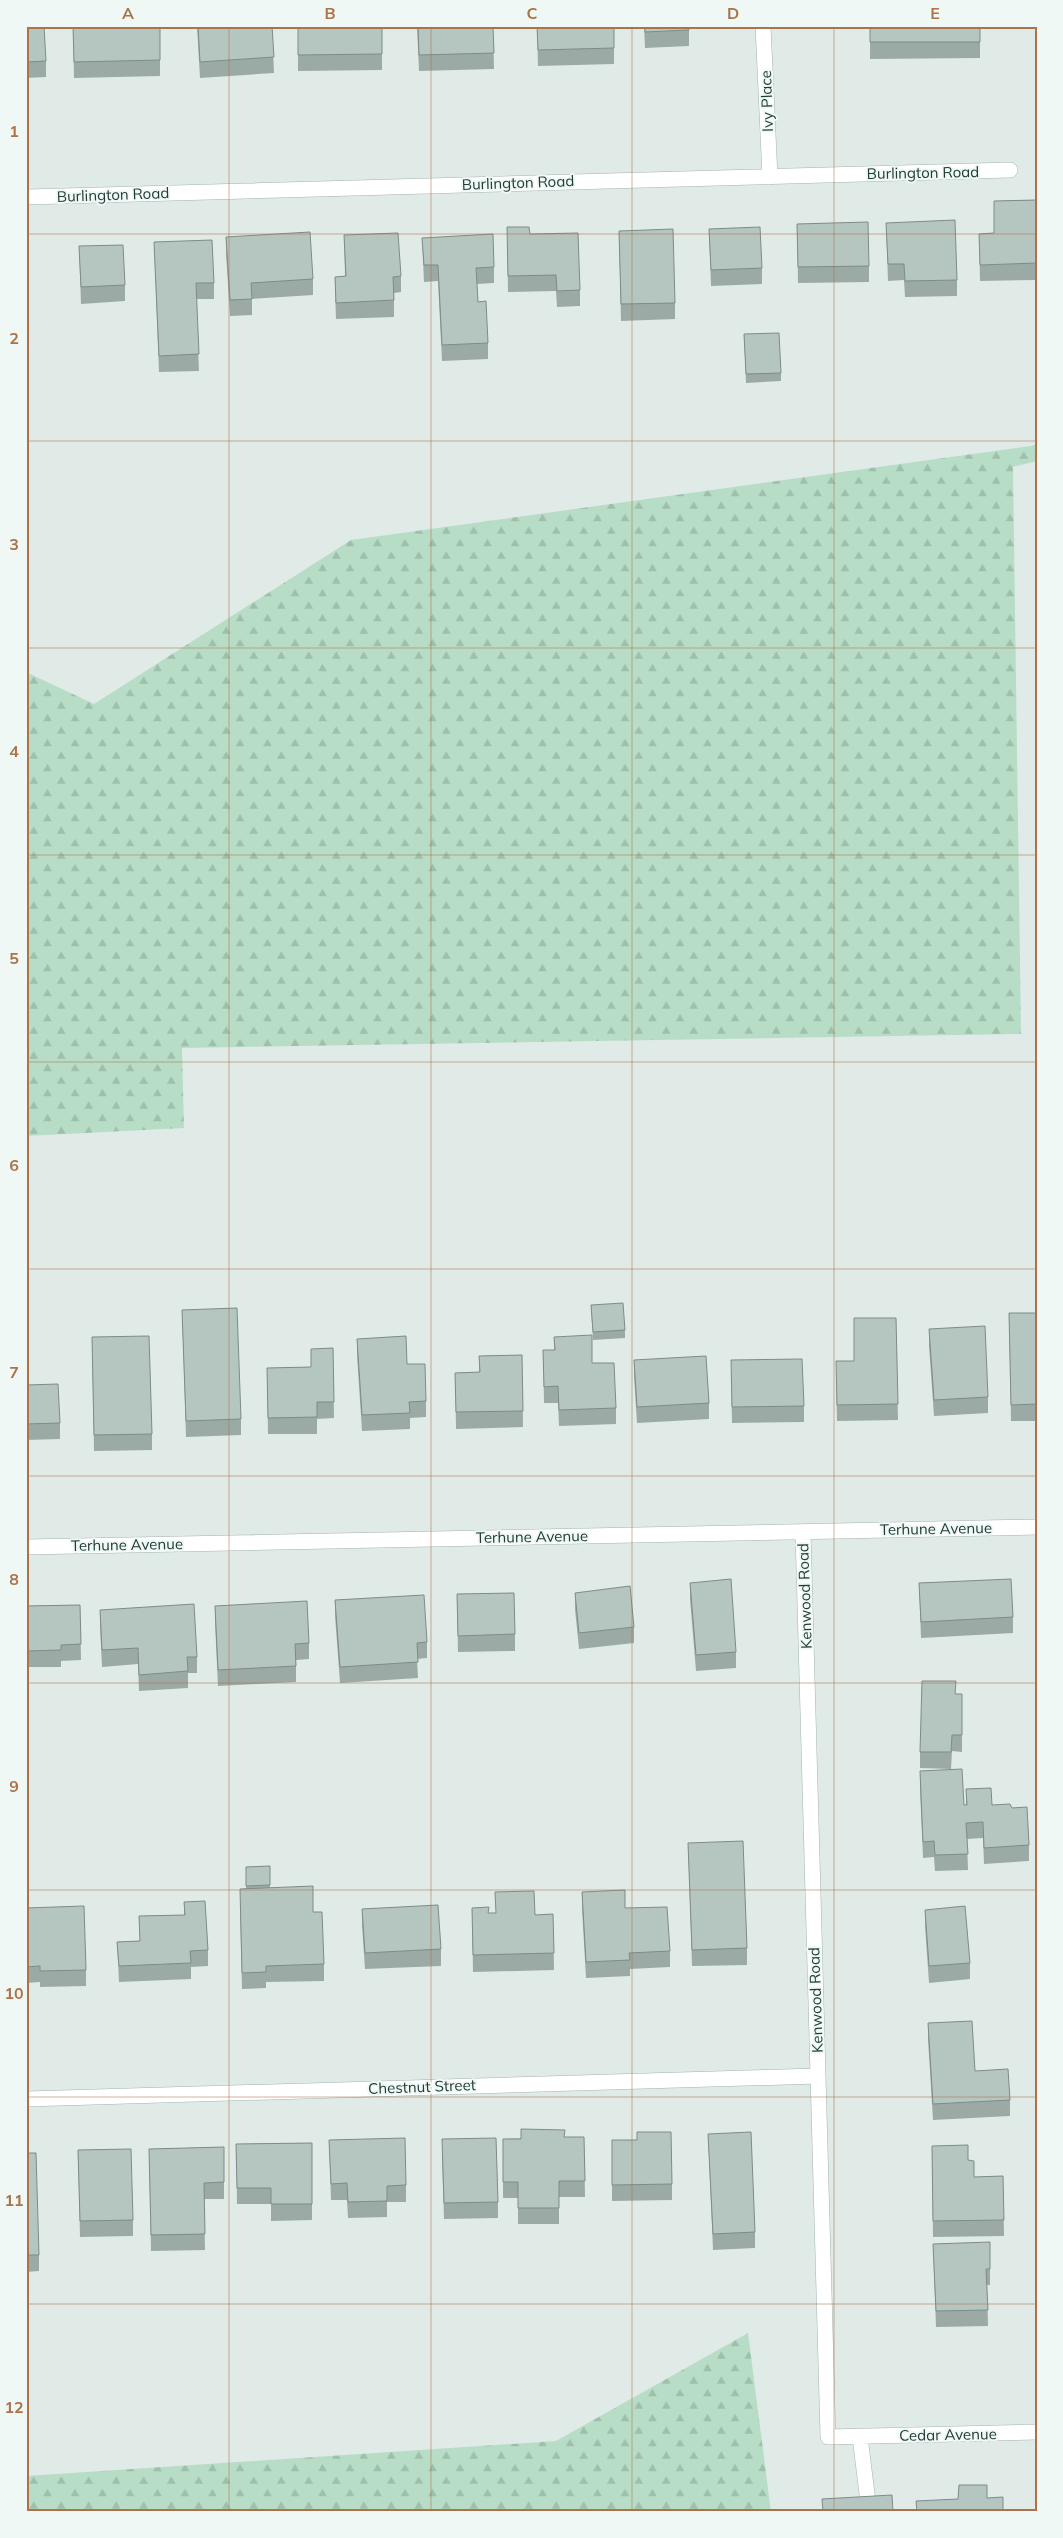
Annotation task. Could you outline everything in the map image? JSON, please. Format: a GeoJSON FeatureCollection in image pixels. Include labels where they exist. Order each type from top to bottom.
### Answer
{"type":"FeatureCollection","features":[{"type":"Feature","properties":{"kind":"street","name":"Ivy Place"},"geometry":{"type":"LineString","coordinates":[[763,26],[770,177]]}},
{"type":"Feature","properties":{"kind":"street","name":"Burlington Road"},"geometry":{"type":"LineString","coordinates":[[26,197],[1010,170]]}},
{"type":"Feature","properties":{"kind":"street","name":"Terhune Avenue"},"geometry":{"type":"LineString","coordinates":[[26,1547],[1037,1527]]}},
{"type":"Feature","properties":{"kind":"street","name":"Kenwood Road"},"geometry":{"type":"LineString","coordinates":[[803,1532],[828,2437],[860,2437]]}},
{"type":"Feature","properties":{"kind":"street","name":"Chestnut Street"},"geometry":{"type":"LineString","coordinates":[[26,2099],[818,2076]]}},
{"type":"Feature","properties":{"kind":"street","name":"Cedar Avenue"},"geometry":{"type":"LineString","coordinates":[[860,2437],[1037,2432]]}},
{"type":"Feature","properties":{"kind":"street"},"geometry":{"type":"LineString","coordinates":[[860,2437],[868,2510]]}},
{"type":"Feature","properties":{"kind":"green space"},"geometry":{"type":"Polygon","coordinates":[[[1037,445],[1037,461],[1013,467],[1021,1034],[182,1048],[184,1128],[26,1136],[26,672],[94,704],[351,540],[1037,445]]]}},
{"type":"Feature","properties":{"kind":"green space"},"geometry":{"type":"Polygon","coordinates":[[[748,2333],[771,2512],[26,2512],[26,2476],[556,2441],[748,2333]]]}},
{"type":"Feature","properties":{"kind":"building"},"geometry":{"type":"Polygon","coordinates":[[[26,26],[44,26],[46,61],[26,62],[26,26]]]}},
{"type":"Feature","properties":{"kind":"building"},"geometry":{"type":"Polygon","coordinates":[[[73,26],[160,26],[160,60],[74,62],[73,26]]]}},
{"type":"Feature","properties":{"kind":"building"},"geometry":{"type":"Polygon","coordinates":[[[198,26],[272,26],[274,57],[200,62],[198,26]]]}},
{"type":"Feature","properties":{"kind":"building"},"geometry":{"type":"Polygon","coordinates":[[[298,26],[382,26],[382,54],[298,55],[298,26]]]}},
{"type":"Feature","properties":{"kind":"building"},"geometry":{"type":"Polygon","coordinates":[[[418,26],[493,26],[494,53],[419,55],[418,26]]]}},
{"type":"Feature","properties":{"kind":"building"},"geometry":{"type":"Polygon","coordinates":[[[537,26],[614,26],[614,48],[538,50],[537,26]]]}},
{"type":"Feature","properties":{"kind":"building"},"geometry":{"type":"Polygon","coordinates":[[[645,26],[689,26],[689,30],[645,32],[645,26]]]}},
{"type":"Feature","properties":{"kind":"building"},"geometry":{"type":"Polygon","coordinates":[[[870,26],[980,26],[980,42],[870,42],[870,26]]]}},
{"type":"Feature","properties":{"kind":"building"},"geometry":{"type":"Polygon","coordinates":[[[1037,200],[1037,263],[980,265],[979,234],[994,233],[994,201],[1037,200]]]}},
{"type":"Feature","properties":{"kind":"building"},"geometry":{"type":"Polygon","coordinates":[[[955,220],[957,280],[905,281],[904,264],[888,264],[886,223],[955,220]]]}},
{"type":"Feature","properties":{"kind":"building"},"geometry":{"type":"Polygon","coordinates":[[[868,222],[869,266],[798,267],[797,224],[868,222]]]}},
{"type":"Feature","properties":{"kind":"building"},"geometry":{"type":"Polygon","coordinates":[[[507,227],[529,227],[530,234],[578,233],[580,290],[557,291],[556,275],[508,276],[507,227]]]}},
{"type":"Feature","properties":{"kind":"building"},"geometry":{"type":"Polygon","coordinates":[[[760,227],[762,268],[711,270],[709,229],[760,227]]]}},
{"type":"Feature","properties":{"kind":"building"},"geometry":{"type":"Polygon","coordinates":[[[673,229],[675,303],[621,304],[619,231],[673,229]]]}},
{"type":"Feature","properties":{"kind":"building"},"geometry":{"type":"Polygon","coordinates":[[[310,232],[313,279],[251,283],[252,299],[230,300],[226,237],[310,232]]]}},
{"type":"Feature","properties":{"kind":"building"},"geometry":{"type":"Polygon","coordinates":[[[398,233],[401,276],[393,277],[394,300],[336,303],[335,277],[346,276],[344,235],[398,233]]]}},
{"type":"Feature","properties":{"kind":"building"},"geometry":{"type":"Polygon","coordinates":[[[493,234],[494,267],[476,268],[478,302],[486,301],[488,343],[442,345],[438,265],[424,265],[422,238],[493,234]]]}},
{"type":"Feature","properties":{"kind":"building"},"geometry":{"type":"Polygon","coordinates":[[[212,240],[214,283],[196,283],[199,354],[159,356],[154,242],[212,240]]]}},
{"type":"Feature","properties":{"kind":"building"},"geometry":{"type":"Polygon","coordinates":[[[123,245],[125,285],[81,287],[79,246],[123,245]]]}},
{"type":"Feature","properties":{"kind":"building"},"geometry":{"type":"Polygon","coordinates":[[[779,333],[781,373],[746,374],[744,334],[779,333]]]}},
{"type":"Feature","properties":{"kind":"building"},"geometry":{"type":"Polygon","coordinates":[[[623,1303],[625,1330],[593,1332],[591,1305],[623,1303]]]}},
{"type":"Feature","properties":{"kind":"building"},"geometry":{"type":"Polygon","coordinates":[[[237,1308],[241,1419],[186,1421],[182,1310],[237,1308]]]}},
{"type":"Feature","properties":{"kind":"building"},"geometry":{"type":"Polygon","coordinates":[[[1009,1313],[1037,1313],[1037,1404],[1011,1405],[1009,1313]]]}},
{"type":"Feature","properties":{"kind":"building"},"geometry":{"type":"Polygon","coordinates":[[[854,1318],[896,1318],[898,1404],[837,1405],[836,1361],[854,1361],[854,1318]]]}},
{"type":"Feature","properties":{"kind":"building"},"geometry":{"type":"Polygon","coordinates":[[[985,1326],[988,1397],[934,1400],[929,1329],[985,1326]]]}},
{"type":"Feature","properties":{"kind":"building"},"geometry":{"type":"Polygon","coordinates":[[[592,1335],[592,1363],[614,1363],[616,1408],[559,1410],[558,1386],[544,1387],[543,1350],[555,1350],[554,1337],[592,1335]]]}},
{"type":"Feature","properties":{"kind":"building"},"geometry":{"type":"Polygon","coordinates":[[[149,1336],[152,1434],[94,1435],[92,1337],[149,1336]]]}},
{"type":"Feature","properties":{"kind":"building"},"geometry":{"type":"Polygon","coordinates":[[[406,1336],[407,1364],[425,1364],[426,1401],[409,1402],[410,1413],[362,1415],[357,1339],[406,1336]]]}},
{"type":"Feature","properties":{"kind":"building"},"geometry":{"type":"Polygon","coordinates":[[[333,1348],[334,1402],[317,1402],[317,1417],[268,1418],[267,1368],[311,1367],[311,1349],[333,1348]]]}},
{"type":"Feature","properties":{"kind":"building"},"geometry":{"type":"Polygon","coordinates":[[[522,1355],[523,1411],[456,1412],[455,1373],[480,1372],[479,1356],[522,1355]]]}},
{"type":"Feature","properties":{"kind":"building"},"geometry":{"type":"Polygon","coordinates":[[[706,1356],[709,1403],[637,1407],[634,1360],[706,1356]]]}},
{"type":"Feature","properties":{"kind":"building"},"geometry":{"type":"Polygon","coordinates":[[[802,1359],[804,1406],[732,1407],[731,1360],[802,1359]]]}},
{"type":"Feature","properties":{"kind":"building"},"geometry":{"type":"Polygon","coordinates":[[[58,1384],[60,1423],[26,1424],[26,1385],[58,1384]]]}},
{"type":"Feature","properties":{"kind":"building"},"geometry":{"type":"Polygon","coordinates":[[[731,1579],[736,1652],[696,1655],[690,1583],[731,1579]]]}},
{"type":"Feature","properties":{"kind":"building"},"geometry":{"type":"Polygon","coordinates":[[[1011,1579],[1013,1617],[921,1622],[919,1583],[1011,1579]]]}},
{"type":"Feature","properties":{"kind":"building"},"geometry":{"type":"Polygon","coordinates":[[[630,1586],[634,1627],[579,1633],[575,1593],[630,1586]]]}},
{"type":"Feature","properties":{"kind":"building"},"geometry":{"type":"Polygon","coordinates":[[[514,1593],[515,1634],[458,1636],[457,1594],[514,1593]]]}},
{"type":"Feature","properties":{"kind":"building"},"geometry":{"type":"Polygon","coordinates":[[[424,1595],[427,1642],[417,1643],[418,1662],[340,1667],[335,1600],[424,1595]]]}},
{"type":"Feature","properties":{"kind":"building"},"geometry":{"type":"Polygon","coordinates":[[[307,1601],[309,1643],[295,1644],[296,1666],[218,1670],[215,1606],[307,1601]]]}},
{"type":"Feature","properties":{"kind":"building"},"geometry":{"type":"Polygon","coordinates":[[[194,1604],[197,1657],[187,1657],[188,1671],[139,1675],[138,1648],[102,1650],[100,1610],[194,1604]]]}},
{"type":"Feature","properties":{"kind":"building"},"geometry":{"type":"Polygon","coordinates":[[[80,1605],[81,1644],[61,1645],[61,1650],[28,1651],[28,1656],[26,1656],[26,1606],[80,1605]]]}},
{"type":"Feature","properties":{"kind":"building"},"geometry":{"type":"Polygon","coordinates":[[[922,1681],[956,1681],[955,1694],[962,1694],[962,1735],[952,1735],[951,1752],[920,1752],[922,1681]]]}},
{"type":"Feature","properties":{"kind":"building"},"geometry":{"type":"Polygon","coordinates":[[[962,1769],[964,1805],[967,1805],[966,1789],[991,1788],[992,1805],[1010,1804],[1012,1808],[1027,1807],[1029,1845],[984,1848],[983,1822],[966,1823],[968,1854],[935,1855],[934,1841],[923,1842],[920,1771],[962,1769]]]}},
{"type":"Feature","properties":{"kind":"building"},"geometry":{"type":"Polygon","coordinates":[[[743,1841],[747,1948],[692,1950],[688,1843],[743,1841]]]}},
{"type":"Feature","properties":{"kind":"building"},"geometry":{"type":"Polygon","coordinates":[[[270,1866],[270,1885],[246,1886],[246,1867],[270,1866]]]}},
{"type":"Feature","properties":{"kind":"building"},"geometry":{"type":"Polygon","coordinates":[[[313,1886],[313,1912],[322,1912],[324,1964],[266,1966],[266,1972],[242,1973],[240,1889],[313,1886]]]}},
{"type":"Feature","properties":{"kind":"building"},"geometry":{"type":"Polygon","coordinates":[[[625,1890],[625,1908],[667,1907],[670,1951],[629,1953],[630,1960],[586,1962],[582,1892],[625,1890]]]}},
{"type":"Feature","properties":{"kind":"building"},"geometry":{"type":"Polygon","coordinates":[[[534,1891],[535,1915],[553,1914],[554,1953],[473,1955],[472,1908],[489,1907],[488,1913],[496,1913],[495,1892],[534,1891]]]}},
{"type":"Feature","properties":{"kind":"building"},"geometry":{"type":"Polygon","coordinates":[[[205,1901],[208,1950],[190,1951],[191,1963],[119,1966],[117,1942],[140,1941],[139,1916],[185,1915],[184,1902],[205,1901]]]}},
{"type":"Feature","properties":{"kind":"building"},"geometry":{"type":"Polygon","coordinates":[[[438,1905],[441,1949],[365,1953],[362,1909],[438,1905]]]}},
{"type":"Feature","properties":{"kind":"building"},"geometry":{"type":"Polygon","coordinates":[[[84,1906],[86,1970],[40,1971],[40,1966],[26,1967],[26,1908],[84,1906]]]}},
{"type":"Feature","properties":{"kind":"building"},"geometry":{"type":"Polygon","coordinates":[[[965,1906],[970,1963],[929,1966],[925,1910],[965,1906]]]}},
{"type":"Feature","properties":{"kind":"building"},"geometry":{"type":"Polygon","coordinates":[[[972,2021],[975,2071],[1008,2069],[1010,2100],[933,2104],[928,2023],[972,2021]]]}},
{"type":"Feature","properties":{"kind":"building"},"geometry":{"type":"Polygon","coordinates":[[[521,2129],[565,2130],[564,2137],[584,2137],[585,2181],[559,2181],[559,2208],[518,2208],[518,2182],[503,2182],[503,2139],[521,2139],[521,2129]]]}},
{"type":"Feature","properties":{"kind":"building"},"geometry":{"type":"Polygon","coordinates":[[[637,2132],[671,2132],[672,2184],[612,2185],[612,2140],[637,2140],[637,2132]]]}},
{"type":"Feature","properties":{"kind":"building"},"geometry":{"type":"Polygon","coordinates":[[[751,2132],[755,2232],[713,2234],[708,2134],[751,2132]]]}},
{"type":"Feature","properties":{"kind":"building"},"geometry":{"type":"Polygon","coordinates":[[[405,2138],[406,2185],[387,2186],[387,2201],[348,2202],[347,2183],[331,2184],[329,2140],[405,2138]]]}},
{"type":"Feature","properties":{"kind":"building"},"geometry":{"type":"Polygon","coordinates":[[[496,2138],[498,2202],[444,2203],[442,2139],[496,2138]]]}},
{"type":"Feature","properties":{"kind":"building"},"geometry":{"type":"Polygon","coordinates":[[[312,2143],[312,2204],[271,2204],[271,2188],[237,2188],[236,2144],[312,2143]]]}},
{"type":"Feature","properties":{"kind":"building"},"geometry":{"type":"Polygon","coordinates":[[[968,2145],[968,2160],[974,2161],[974,2177],[1003,2176],[1004,2220],[933,2221],[932,2146],[968,2145]]]}},
{"type":"Feature","properties":{"kind":"building"},"geometry":{"type":"Polygon","coordinates":[[[224,2147],[224,2182],[204,2183],[205,2234],[151,2235],[149,2149],[224,2147]]]}},
{"type":"Feature","properties":{"kind":"building"},"geometry":{"type":"Polygon","coordinates":[[[131,2149],[133,2220],[80,2221],[78,2150],[131,2149]]]}},
{"type":"Feature","properties":{"kind":"building"},"geometry":{"type":"Polygon","coordinates":[[[26,2153],[36,2153],[39,2255],[26,2255],[26,2153]]]}},
{"type":"Feature","properties":{"kind":"building"},"geometry":{"type":"Polygon","coordinates":[[[990,2242],[990,2269],[986,2269],[988,2310],[936,2311],[933,2244],[990,2242]]]}},
{"type":"Feature","properties":{"kind":"building"},"geometry":{"type":"Polygon","coordinates":[[[959,2485],[987,2485],[987,2498],[1003,2497],[1003,2512],[917,2512],[916,2501],[958,2499],[959,2485]]]}},
{"type":"Feature","properties":{"kind":"building"},"geometry":{"type":"Polygon","coordinates":[[[892,2495],[893,2512],[823,2512],[822,2499],[892,2495]]]}}]}
